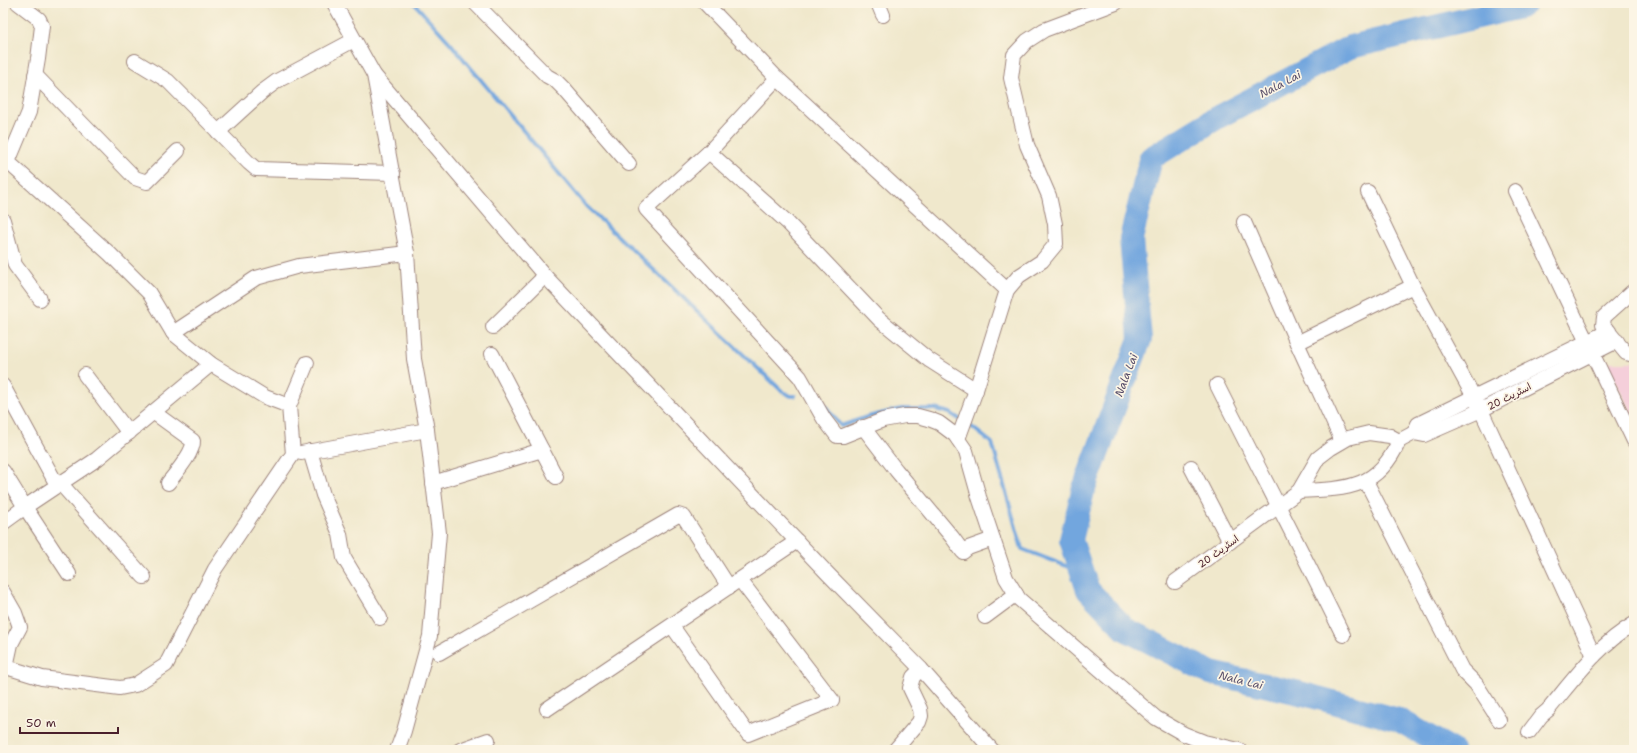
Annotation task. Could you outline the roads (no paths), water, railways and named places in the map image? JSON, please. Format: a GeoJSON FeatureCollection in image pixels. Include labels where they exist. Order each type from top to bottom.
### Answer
{"type":"FeatureCollection","features":[{"type":"Feature","properties":{"kind":"street"},"geometry":{"type":"LineString","coordinates":[[18,3],[33,13],[39,19],[42,26],[29,112],[6,164],[110,254],[149,293],[174,333],[211,364],[265,397],[289,406]]}},
{"type":"Feature","properties":{"kind":"street"},"geometry":{"type":"LineString","coordinates":[[334,3],[374,75],[545,276],[921,668],[992,750]]}},
{"type":"Feature","properties":{"kind":"street"},"geometry":{"type":"LineString","coordinates":[[475,3],[547,76],[564,89],[629,164]]}},
{"type":"Feature","properties":{"kind":"street"},"geometry":{"type":"LineString","coordinates":[[705,3],[778,78],[1007,290]]}},
{"type":"Feature","properties":{"kind":"street"},"geometry":{"type":"LineString","coordinates":[[958,439],[976,390],[1007,290],[1019,276],[1042,261],[1056,244],[1055,224],[1049,196],[1027,145],[1011,78],[1014,56],[1027,41],[1044,30],[1116,3]]}},
{"type":"Feature","properties":{"kind":"street"},"geometry":{"type":"LineString","coordinates":[[218,132],[262,92],[277,81],[354,40]]}},
{"type":"Feature","properties":{"kind":"street"},"geometry":{"type":"LineString","coordinates":[[135,61],[168,81],[256,169],[393,173]]}},
{"type":"Feature","properties":{"kind":"street"},"geometry":{"type":"LineString","coordinates":[[35,75],[134,178],[147,182],[178,151]]}},
{"type":"Feature","properties":{"kind":"street"},"geometry":{"type":"LineString","coordinates":[[374,75],[407,253],[414,359],[427,430],[439,533],[430,636],[404,731],[397,750]]}},
{"type":"Feature","properties":{"kind":"street"},"geometry":{"type":"LineString","coordinates":[[778,78],[709,152],[646,209],[800,377],[824,419],[837,436],[843,436],[883,420],[905,416],[918,416],[939,423],[955,435],[966,451],[992,539],[1006,578],[1019,599],[1054,631],[1156,718],[1184,734],[1204,742],[1239,750]]}},
{"type":"Feature","properties":{"kind":"street"},"geometry":{"type":"LineString","coordinates":[[709,152],[787,222],[879,319],[929,360],[976,390]]}},
{"type":"Feature","properties":{"kind":"street"},"geometry":{"type":"LineString","coordinates":[[1368,192],[1413,286],[1477,404],[1594,656]]}},
{"type":"Feature","properties":{"kind":"street"},"geometry":{"type":"LineString","coordinates":[[1514,192],[1634,440]]}},
{"type":"Feature","properties":{"kind":"street"},"geometry":{"type":"LineString","coordinates":[[3,220],[15,266],[40,299]]}},
{"type":"Feature","properties":{"kind":"street"},"geometry":{"type":"LineString","coordinates":[[1244,222],[1342,441]]}},
{"type":"Feature","properties":{"kind":"street"},"geometry":{"type":"LineString","coordinates":[[174,333],[256,278],[299,266],[407,253]]}},
{"type":"Feature","properties":{"kind":"street"},"geometry":{"type":"LineString","coordinates":[[493,327],[545,276]]}},
{"type":"Feature","properties":{"kind":"street"},"geometry":{"type":"LineString","coordinates":[[1297,343],[1413,286]]}},
{"type":"Feature","properties":{"kind":"street"},"geometry":{"type":"LineString","coordinates":[[1634,292],[1632,292],[1604,317],[1603,325],[1626,353],[1630,354],[1634,352]]}},
{"type":"Feature","properties":{"kind":"street","name":"اسٹریٹ 20"},"geometry":{"type":"LineString","coordinates":[[1175,582],[1299,490],[1318,458],[1342,441],[1357,435],[1370,433],[1390,436],[1399,441],[1414,434],[1424,435],[1477,404],[1613,336]]}},
{"type":"Feature","properties":{"kind":"street"},"geometry":{"type":"LineString","coordinates":[[492,354],[556,477]]}},
{"type":"Feature","properties":{"kind":"street"},"geometry":{"type":"LineString","coordinates":[[3,592],[15,613],[20,627],[4,667],[42,678],[120,688],[135,685],[166,664],[215,569],[293,454],[289,406],[307,363]]}},
{"type":"Feature","properties":{"kind":"street"},"geometry":{"type":"LineString","coordinates":[[3,523],[24,507],[97,459],[211,364]]}},
{"type":"Feature","properties":{"kind":"street"},"geometry":{"type":"LineString","coordinates":[[85,375],[129,433]]}},
{"type":"Feature","properties":{"kind":"street"},"geometry":{"type":"LineString","coordinates":[[1217,385],[1277,505],[1299,544],[1343,635]]}},
{"type":"Feature","properties":{"kind":"street"},"geometry":{"type":"LineString","coordinates":[[3,386],[58,484],[144,577]]}},
{"type":"Feature","properties":{"kind":"street"},"geometry":{"type":"LineString","coordinates":[[153,412],[193,441],[193,446],[168,483]]}},
{"type":"Feature","properties":{"kind":"street"},"geometry":{"type":"LineString","coordinates":[[863,427],[963,552],[992,539]]}},
{"type":"Feature","properties":{"kind":"street"},"geometry":{"type":"LineString","coordinates":[[293,454],[427,430]]}},
{"type":"Feature","properties":{"kind":"street"},"geometry":{"type":"LineString","coordinates":[[1299,490],[1343,488],[1366,481],[1384,467],[1399,441]]}},
{"type":"Feature","properties":{"kind":"street"},"geometry":{"type":"LineString","coordinates":[[433,483],[542,450]]}},
{"type":"Feature","properties":{"kind":"street"},"geometry":{"type":"LineString","coordinates":[[310,451],[323,495],[340,534],[344,558],[380,618]]}},
{"type":"Feature","properties":{"kind":"street"},"geometry":{"type":"LineString","coordinates":[[1192,467],[1230,542]]}},
{"type":"Feature","properties":{"kind":"street"},"geometry":{"type":"LineString","coordinates":[[3,471],[24,507],[69,574]]}},
{"type":"Feature","properties":{"kind":"street"},"geometry":{"type":"LineString","coordinates":[[1366,481],[1462,670],[1476,684],[1499,720]]}},
{"type":"Feature","properties":{"kind":"street"},"geometry":{"type":"LineString","coordinates":[[439,653],[678,515],[684,517],[735,584],[832,700],[748,734],[672,626]]}},
{"type":"Feature","properties":{"kind":"street"},"geometry":{"type":"LineString","coordinates":[[547,709],[798,541]]}},
{"type":"Feature","properties":{"kind":"street"},"geometry":{"type":"LineString","coordinates":[[985,617],[1016,594]]}},
{"type":"Feature","properties":{"kind":"street"},"geometry":{"type":"LineString","coordinates":[[1529,732],[1541,716],[1548,710],[1594,656],[1628,634],[1634,624]]}},
{"type":"Feature","properties":{"kind":"street"},"geometry":{"type":"LineString","coordinates":[[895,750],[919,722],[920,709],[910,688],[913,677],[921,668]]}},
{"type":"Feature","properties":{"kind":"street"},"geometry":{"type":"LineString","coordinates":[[460,750],[488,740]]}},
{"type":"Feature","properties":{"kind":"waterway"},"geometry":{"type":"LineString","coordinates":[[414,3],[451,44],[586,206],[783,392],[791,396],[795,396]]}},
{"type":"Feature","properties":{"kind":"waterway","name":"Nala Lai"},"geometry":{"type":"LineString","coordinates":[[1452,750],[1399,720],[1300,693],[1211,673],[1125,629],[1088,590],[1071,540],[1083,491],[1140,339],[1131,239],[1151,158],[1218,117],[1350,47],[1520,7],[1525,3]]}},
{"type":"Feature","properties":{"kind":"waterway"},"geometry":{"type":"LineString","coordinates":[[822,402],[841,426],[867,417],[902,409],[935,409],[950,413],[973,428],[992,443],[1022,549],[1082,572]]}}]}
